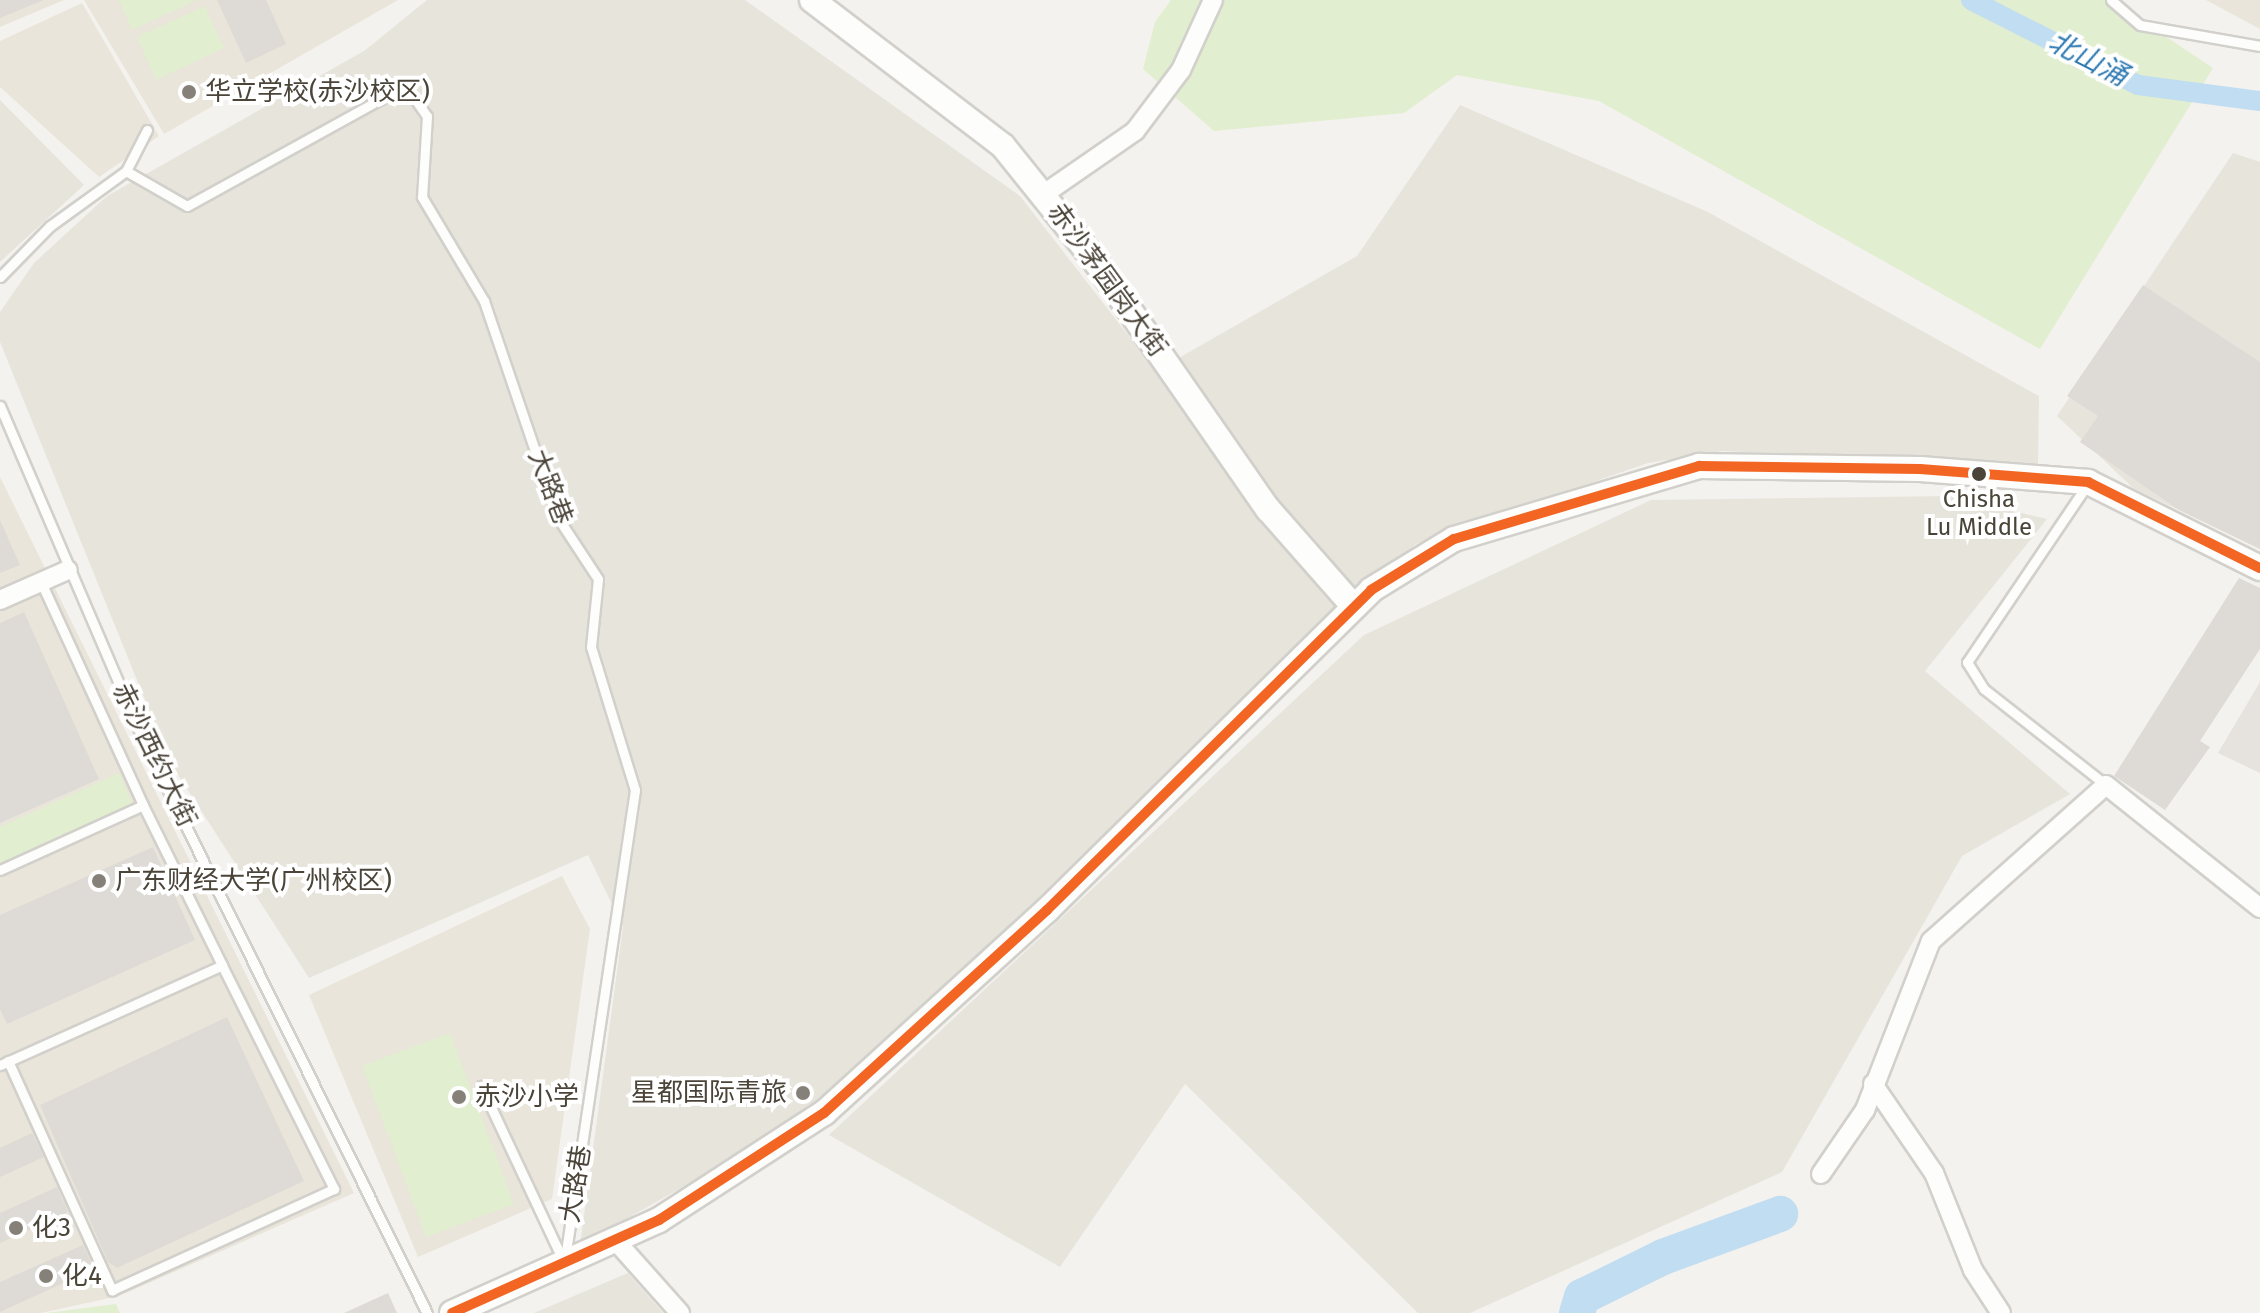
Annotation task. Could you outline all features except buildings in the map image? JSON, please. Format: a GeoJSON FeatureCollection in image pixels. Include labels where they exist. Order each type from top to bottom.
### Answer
{"type":"FeatureCollection","features":[{"type":"Feature","properties":{"kind":"street","name":"赤沙茅园岗大街"},"geometry":{"type":"LineString","coordinates":[[812,0],[975,121],[1044,194],[1268,509],[1354,607]]}},
{"type":"Feature","properties":{"kind":"street"},"geometry":{"type":"LineString","coordinates":[[1044,194],[1135,131],[1181,70],[1213,0]]}},
{"type":"Feature","properties":{"kind":"street"},"geometry":{"type":"LineString","coordinates":[[452,1313],[615,1240],[752,1165],[868,1075],[1354,607],[1410,562],[1454,539],[1699,466],[1920,469],[2088,482],[2260,568]]}},
{"type":"Feature","properties":{"kind":"street"},"geometry":{"type":"LineString","coordinates":[[3,594],[68,570]]}},
{"type":"Feature","properties":{"kind":"street"},"geometry":{"type":"LineString","coordinates":[[1821,1174],[1855,1130],[1931,941],[2106,785],[2260,908]]}},
{"type":"Feature","properties":{"kind":"street"},"geometry":{"type":"LineString","coordinates":[[1873,1084],[1934,1173],[1973,1270],[2001,1313]]}},
{"type":"Feature","properties":{"kind":"street"},"geometry":{"type":"LineString","coordinates":[[615,1240],[680,1313]]}},
{"type":"Feature","properties":{"kind":"lane"},"geometry":{"type":"LineString","coordinates":[[2111,0],[2140,25],[2260,46]]}},
{"type":"Feature","properties":{"kind":"lane","name":"大路巷"},"geometry":{"type":"LineString","coordinates":[[126,171],[187,206],[388,95],[410,92],[427,116],[422,197],[484,301],[558,518],[598,579],[591,647],[635,790],[564,1263]]}},
{"type":"Feature","properties":{"kind":"lane"},"geometry":{"type":"LineString","coordinates":[[0,277],[50,226],[126,171],[147,130]]}},
{"type":"Feature","properties":{"kind":"lane","name":"赤沙西约大街"},"geometry":{"type":"LineString","coordinates":[[0,406],[146,746],[427,1313]]}},
{"type":"Feature","properties":{"kind":"lane"},"geometry":{"type":"LineString","coordinates":[[2088,482],[1967,662],[1984,689],[2106,785]]}},
{"type":"Feature","properties":{"kind":"lane"},"geometry":{"type":"LineString","coordinates":[[41,582],[143,805],[334,1189],[112,1290],[4,1063],[222,965]]}},
{"type":"Feature","properties":{"kind":"lane"},"geometry":{"type":"LineString","coordinates":[[0,870],[143,805]]}},
{"type":"Feature","properties":{"kind":"lane"},"geometry":{"type":"LineString","coordinates":[[481,1086],[564,1263]]}},
{"type":"Feature","properties":{"kind":"shaded area"},"geometry":{"type":"Polygon","coordinates":[[[0,0],[64,0],[0,27],[0,0]]]}},
{"type":"Feature","properties":{"kind":"shaded area","name":"华立学校(赤沙校区)"},"geometry":{"type":"Polygon","coordinates":[[[84,0],[398,0],[164,134],[84,0]]]}},
{"type":"Feature","properties":{"kind":"shaded area"},"geometry":{"type":"Polygon","coordinates":[[[427,0],[745,0],[1020,196],[1156,371],[1357,256],[1460,105],[1708,212],[2039,396],[2038,466],[1723,451],[1648,463],[1416,544],[1327,620],[817,1111],[580,1245],[623,927],[588,855],[309,978],[171,764],[0,342],[0,312],[34,263],[107,196],[364,51],[427,0]]]}},
{"type":"Feature","properties":{"kind":"shaded area"},"geometry":{"type":"Polygon","coordinates":[[[2206,0],[2260,0],[2260,29],[2206,0]]]}},
{"type":"Feature","properties":{"kind":"shaded area"},"geometry":{"type":"Polygon","coordinates":[[[82,3],[159,136],[99,177],[0,87],[0,41],[82,3]]]}},
{"type":"Feature","properties":{"kind":"shaded area"},"geometry":{"type":"Polygon","coordinates":[[[0,100],[84,185],[0,262],[0,100]]]}},
{"type":"Feature","properties":{"kind":"shaded area"},"geometry":{"type":"Polygon","coordinates":[[[2233,153],[2260,162],[2260,549],[2133,488],[2057,416],[2233,153]]]}},
{"type":"Feature","properties":{"kind":"shaded area","name":"广东财经大学(广州校区)"},"geometry":{"type":"Polygon","coordinates":[[[0,477],[354,1193],[119,1296],[41,1313],[0,1313],[0,477]]]}},
{"type":"Feature","properties":{"kind":"shaded area"},"geometry":{"type":"Polygon","coordinates":[[[1951,496],[2047,519],[1925,671],[2070,794],[1962,856],[1782,1172],[1470,1313],[1418,1313],[1185,1084],[1060,1267],[829,1135],[1364,635],[1651,500],[1951,496]]]}},
{"type":"Feature","properties":{"kind":"shaded area"},"geometry":{"type":"Polygon","coordinates":[[[2260,682],[2260,773],[2218,753],[2260,682]]]}},
{"type":"Feature","properties":{"kind":"shaded area","name":"赤沙小学"},"geometry":{"type":"Polygon","coordinates":[[[562,876],[590,929],[552,1199],[418,1257],[309,995],[562,876]]]}},
{"type":"Feature","properties":{"kind":"shaded area"},"geometry":{"type":"Polygon","coordinates":[[[628,1273],[663,1313],[534,1313],[628,1273]]]}},
{"type":"Feature","properties":{"kind":"green space"},"geometry":{"type":"Polygon","coordinates":[[[119,0],[197,0],[132,30],[119,0]]]}},
{"type":"Feature","properties":{"kind":"green space"},"geometry":{"type":"Polygon","coordinates":[[[1171,0],[2111,0],[2213,68],[2040,349],[1599,101],[1457,75],[1404,113],[1214,131],[1143,69],[1155,22],[1171,0]]]}},
{"type":"Feature","properties":{"kind":"green space"},"geometry":{"type":"Polygon","coordinates":[[[205,6],[224,48],[156,80],[137,37],[205,6]]]}},
{"type":"Feature","properties":{"kind":"green space"},"geometry":{"type":"Polygon","coordinates":[[[119,773],[133,805],[0,865],[0,827],[119,773]]]}},
{"type":"Feature","properties":{"kind":"green space"},"geometry":{"type":"Polygon","coordinates":[[[450,1033],[514,1204],[426,1237],[362,1066],[450,1033]]]}},
{"type":"Feature","properties":{"kind":"green space"},"geometry":{"type":"Polygon","coordinates":[[[116,1304],[120,1313],[46,1313],[116,1304]]]}},
{"type":"Feature","properties":{"kind":"waterway","name":"北山涌"},"geometry":{"type":"LineString","coordinates":[[1971,0],[2138,85],[2260,101]]}},
{"type":"Feature","properties":{"kind":"waterway"},"geometry":{"type":"LineString","coordinates":[[1577,1313],[1582,1297],[1663,1257],[1780,1214]]}},
{"type":"Feature","properties":{"kind":"transit line"},"geometry":{"type":"LineString","coordinates":[[452,1313],[659,1220],[824,1113],[1047,910],[1371,590],[1454,539],[1699,466],[1920,469],[2088,482],[2260,568]]}},
{"type":"Feature","properties":{"kind":"place","name":"华立学校(赤沙校区)"},"geometry":{"type":"Point","coordinates":[189,92]}},
{"type":"Feature","properties":{"kind":"place","name":"Chisha Lu Middle"},"geometry":{"type":"Point","coordinates":[1979,474]}},
{"type":"Feature","properties":{"kind":"place","name":"广东财经大学(广州校区)"},"geometry":{"type":"Point","coordinates":[99,881]}},
{"type":"Feature","properties":{"kind":"place","name":"星都国际青旅"},"geometry":{"type":"Point","coordinates":[803,1093]}},
{"type":"Feature","properties":{"kind":"place","name":"赤沙小学"},"geometry":{"type":"Point","coordinates":[459,1097]}},
{"type":"Feature","properties":{"kind":"place","name":"化3"},"geometry":{"type":"Point","coordinates":[16,1228]}},
{"type":"Feature","properties":{"kind":"place","name":"化4"},"geometry":{"type":"Point","coordinates":[46,1276]}}]}
